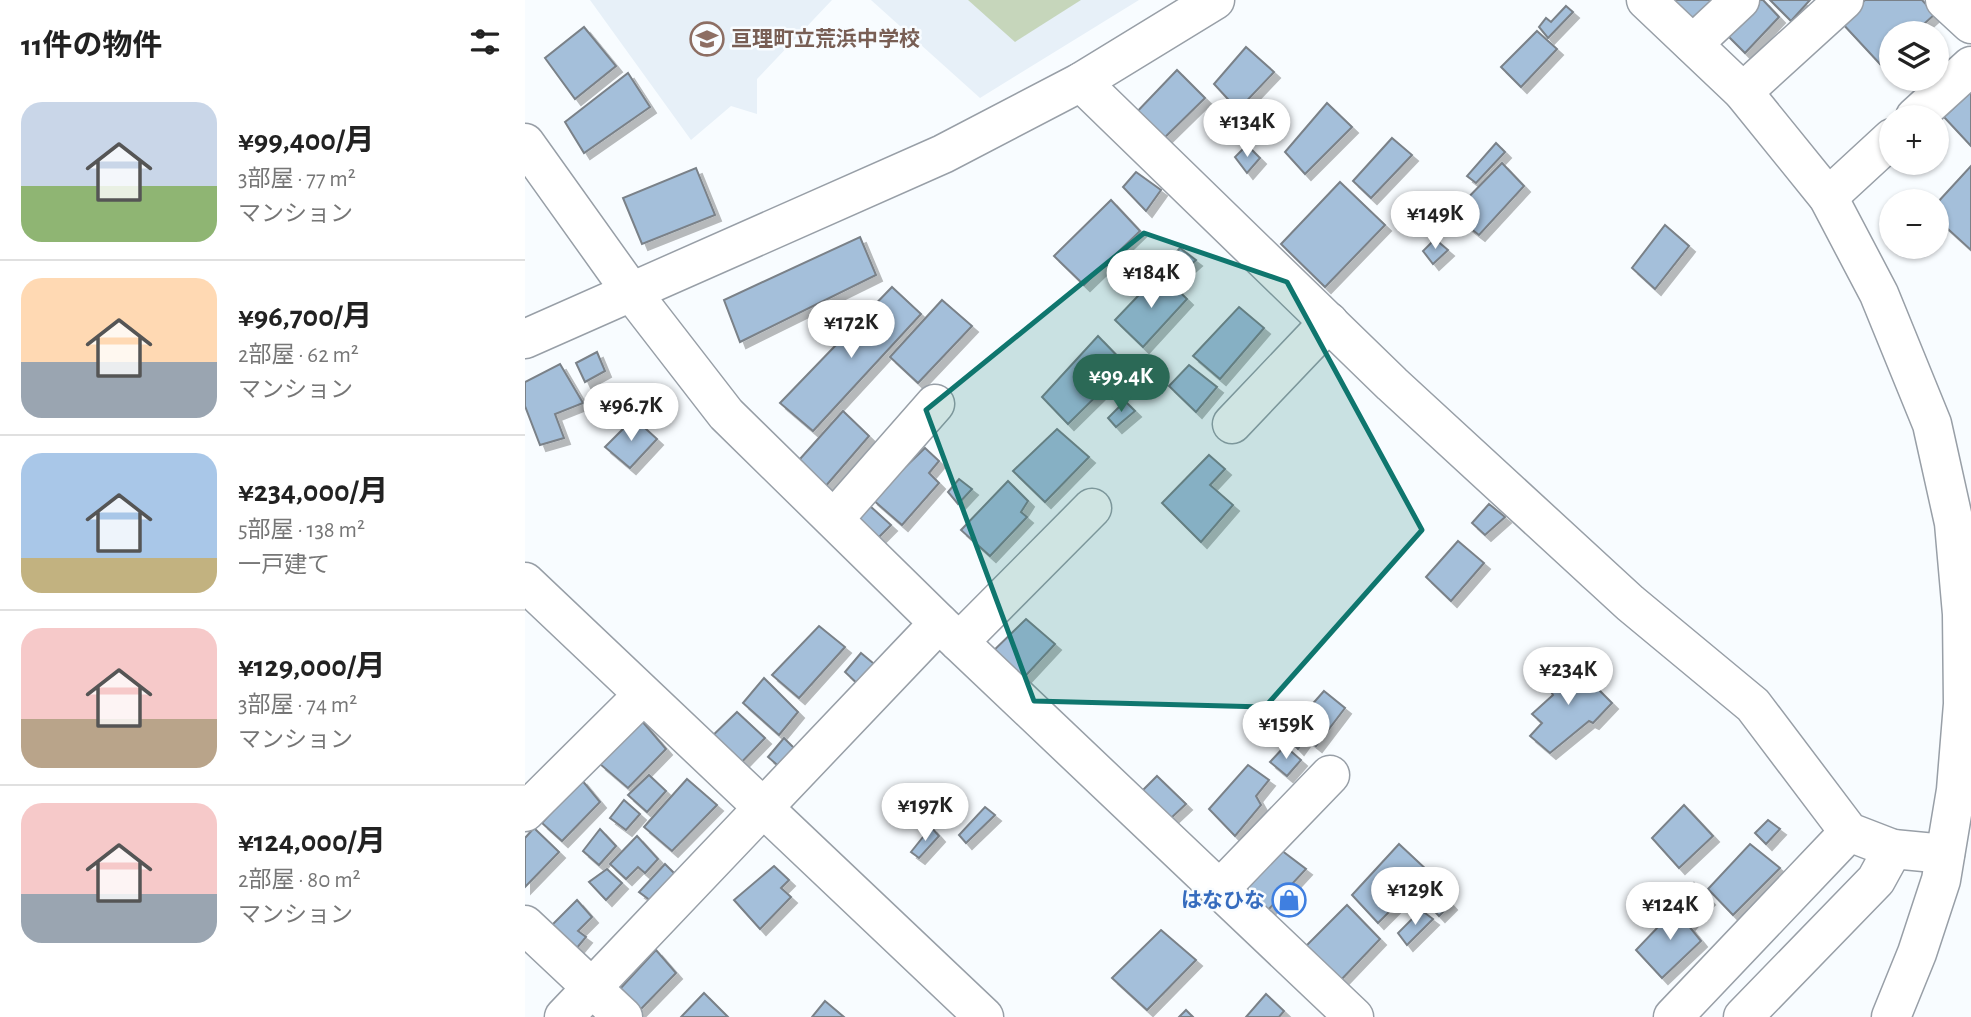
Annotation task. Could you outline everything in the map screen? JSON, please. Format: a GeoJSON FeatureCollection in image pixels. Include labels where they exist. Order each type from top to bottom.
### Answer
{"type":"FeatureCollection","features":[{"type":"Feature","properties":{"kind":"street"},"geometry":{"type":"LineString","coordinates":[[525,339],[630,290],[943,154],[1081,82],[1215,0]]}},
{"type":"Feature","properties":{"kind":"street"},"geometry":{"type":"LineString","coordinates":[[1646,0],[1743,92],[1828,197],[1879,294],[1932,424],[1954,523],[1967,704],[1941,880],[1917,953],[1891,1017]]}},
{"type":"Feature","properties":{"kind":"street"},"geometry":{"type":"LineString","coordinates":[[1693,44],[1740,0]]}},
{"type":"Feature","properties":{"kind":"street"},"geometry":{"type":"LineString","coordinates":[[1743,92],[1845,0]]}},
{"type":"Feature","properties":{"kind":"street"},"geometry":{"type":"LineString","coordinates":[[1945,0],[1971,24]]}},
{"type":"Feature","properties":{"kind":"street"},"geometry":{"type":"LineString","coordinates":[[1928,105],[1971,66]]}},
{"type":"Feature","properties":{"kind":"street"},"geometry":{"type":"LineString","coordinates":[[1081,82],[1329,322],[1630,603],[1753,705],[1849,832],[1893,849],[1945,854]]}},
{"type":"Feature","properties":{"kind":"street"},"geometry":{"type":"LineString","coordinates":[[525,143],[630,290],[726,414],[949,633],[1354,1017]]}},
{"type":"Feature","properties":{"kind":"street"},"geometry":{"type":"LineString","coordinates":[[1828,197],[1879,150]]}},
{"type":"Feature","properties":{"kind":"street"},"geometry":{"type":"LineString","coordinates":[[1232,424],[1329,322]]}},
{"type":"Feature","properties":{"kind":"street"},"geometry":{"type":"LineString","coordinates":[[834,519],[935,404]]}},
{"type":"Feature","properties":{"kind":"street"},"geometry":{"type":"LineString","coordinates":[[565,1017],[763,810],[949,633],[1093,508]]}},
{"type":"Feature","properties":{"kind":"street"},"geometry":{"type":"LineString","coordinates":[[525,582],[984,1017]]}},
{"type":"Feature","properties":{"kind":"street"},"geometry":{"type":"LineString","coordinates":[[525,813],[643,695]]}},
{"type":"Feature","properties":{"kind":"street"},"geometry":{"type":"LineString","coordinates":[[1219,890],[1330,775]]}},
{"type":"Feature","properties":{"kind":"street"},"geometry":{"type":"LineString","coordinates":[[1674,1017],[1849,832]]}},
{"type":"Feature","properties":{"kind":"street"},"geometry":{"type":"LineString","coordinates":[[1743,1017],[1875,880],[1893,849]]}},
{"type":"Feature","properties":{"kind":"street"},"geometry":{"type":"LineString","coordinates":[[525,925],[623,1017]]}},
{"type":"Feature","properties":{"kind":"highlighted area"},"geometry":{"type":"Polygon","coordinates":[[[1144,233],[1287,282],[1422,530],[1265,707],[1034,701],[926,410],[1144,233]]]}},
{"type":"Feature","properties":{"kind":"shaded area","name":"亘理町立荒浜中学校"},"geometry":{"type":"Polygon","coordinates":[[[590,0],[832,0],[757,79],[757,114],[731,106],[691,140],[590,0]]]}},
{"type":"Feature","properties":{"kind":"shaded area","name":"亘理町立荒浜中学校"},"geometry":{"type":"Polygon","coordinates":[[[871,0],[1139,0],[980,98],[871,0]]]}},
{"type":"Feature","properties":{"kind":"green space"},"geometry":{"type":"Polygon","coordinates":[[[968,0],[1081,0],[1015,42],[968,0]]]}},
{"type":"Feature","properties":{"kind":"building"},"geometry":{"type":"Polygon","coordinates":[[[1666,0],[1713,0],[1687,23],[1666,0]]]}},
{"type":"Feature","properties":{"kind":"building"},"geometry":{"type":"Polygon","coordinates":[[[1758,0],[1763,0],[1779,17],[1745,53],[1725,33],[1758,0]]]}},
{"type":"Feature","properties":{"kind":"building"},"geometry":{"type":"Polygon","coordinates":[[[1770,0],[1810,0],[1791,21],[1770,0]]]}},
{"type":"Feature","properties":{"kind":"building"},"geometry":{"type":"Polygon","coordinates":[[[1865,0],[1922,0],[1935,14],[1927,21],[1879,21],[1879,63],[1841,22],[1865,0]]]}},
{"type":"Feature","properties":{"kind":"building"},"geometry":{"type":"Polygon","coordinates":[[[1566,6],[1573,12],[1548,38],[1539,27],[1546,18],[1551,22],[1566,6]]]}},
{"type":"Feature","properties":{"kind":"building"},"geometry":{"type":"Polygon","coordinates":[[[584,27],[616,66],[575,99],[545,58],[584,27]]]}},
{"type":"Feature","properties":{"kind":"building"},"geometry":{"type":"Polygon","coordinates":[[[1537,31],[1557,49],[1521,87],[1501,67],[1537,31]]]}},
{"type":"Feature","properties":{"kind":"building"},"geometry":{"type":"Polygon","coordinates":[[[1246,47],[1274,72],[1238,110],[1214,84],[1246,47]]]}},
{"type":"Feature","properties":{"kind":"building"},"geometry":{"type":"Polygon","coordinates":[[[1177,70],[1205,98],[1157,145],[1131,118],[1177,70]]]}},
{"type":"Feature","properties":{"kind":"building"},"geometry":{"type":"Polygon","coordinates":[[[628,73],[650,107],[584,153],[565,122],[628,73]]]}},
{"type":"Feature","properties":{"kind":"building"},"geometry":{"type":"Polygon","coordinates":[[[1971,92],[1971,146],[1949,122],[1949,112],[1971,92]]]}},
{"type":"Feature","properties":{"kind":"building"},"geometry":{"type":"Polygon","coordinates":[[[1327,103],[1352,127],[1305,174],[1285,152],[1327,103]]]}},
{"type":"Feature","properties":{"kind":"building"},"geometry":{"type":"Polygon","coordinates":[[[1392,138],[1412,155],[1371,198],[1353,181],[1392,138]]]}},
{"type":"Feature","properties":{"kind":"building"},"geometry":{"type":"Polygon","coordinates":[[[1496,143],[1505,152],[1476,183],[1467,176],[1496,143]]]}},
{"type":"Feature","properties":{"kind":"building"},"geometry":{"type":"Polygon","coordinates":[[[1247,145],[1260,158],[1247,173],[1235,157],[1247,145]]]}},
{"type":"Feature","properties":{"kind":"building"},"geometry":{"type":"Polygon","coordinates":[[[1502,163],[1524,186],[1479,235],[1452,214],[1502,163]]]}},
{"type":"Feature","properties":{"kind":"building"},"geometry":{"type":"Polygon","coordinates":[[[1971,166],[1971,250],[1949,230],[1949,190],[1971,166]]]}},
{"type":"Feature","properties":{"kind":"building"},"geometry":{"type":"Polygon","coordinates":[[[696,168],[715,215],[642,244],[623,198],[696,168]]]}},
{"type":"Feature","properties":{"kind":"building"},"geometry":{"type":"Polygon","coordinates":[[[1136,172],[1161,190],[1146,211],[1123,187],[1136,172]]]}},
{"type":"Feature","properties":{"kind":"building"},"geometry":{"type":"Polygon","coordinates":[[[1340,182],[1385,225],[1325,287],[1281,244],[1340,182]]]}},
{"type":"Feature","properties":{"kind":"building"},"geometry":{"type":"Polygon","coordinates":[[[1111,200],[1140,231],[1084,285],[1054,256],[1111,200]]]}},
{"type":"Feature","properties":{"kind":"building"},"geometry":{"type":"Polygon","coordinates":[[[1665,225],[1689,246],[1655,289],[1632,268],[1665,225]]]}},
{"type":"Feature","properties":{"kind":"building"},"geometry":{"type":"Polygon","coordinates":[[[860,237],[876,275],[740,342],[724,300],[860,237]]]}},
{"type":"Feature","properties":{"kind":"building"},"geometry":{"type":"Polygon","coordinates":[[[1435,239],[1448,250],[1433,264],[1423,251],[1435,239]]]}},
{"type":"Feature","properties":{"kind":"building"},"geometry":{"type":"Polygon","coordinates":[[[1180,248],[1196,260],[1177,277],[1164,265],[1180,248]]]}},
{"type":"Feature","properties":{"kind":"building"},"geometry":{"type":"Polygon","coordinates":[[[1160,273],[1187,299],[1143,347],[1115,320],[1160,273]]]}},
{"type":"Feature","properties":{"kind":"building"},"geometry":{"type":"Polygon","coordinates":[[[892,287],[921,314],[813,431],[780,403],[892,287]]]}},
{"type":"Feature","properties":{"kind":"building"},"geometry":{"type":"Polygon","coordinates":[[[942,300],[972,326],[918,383],[890,357],[942,300]]]}},
{"type":"Feature","properties":{"kind":"building"},"geometry":{"type":"Polygon","coordinates":[[[1239,307],[1264,328],[1220,379],[1193,356],[1239,307]]]}},
{"type":"Feature","properties":{"kind":"building"},"geometry":{"type":"Polygon","coordinates":[[[1098,336],[1127,366],[1068,424],[1042,397],[1098,336]]]}},
{"type":"Feature","properties":{"kind":"building"},"geometry":{"type":"Polygon","coordinates":[[[597,352],[605,371],[585,382],[576,363],[597,352]]]}},
{"type":"Feature","properties":{"kind":"building"},"geometry":{"type":"Polygon","coordinates":[[[560,364],[583,403],[555,414],[564,438],[540,445],[525,406],[525,382],[560,364]]]}},
{"type":"Feature","properties":{"kind":"building"},"geometry":{"type":"Polygon","coordinates":[[[1189,365],[1217,387],[1196,412],[1169,386],[1189,365]]]}},
{"type":"Feature","properties":{"kind":"building"},"geometry":{"type":"Polygon","coordinates":[[[1125,401],[1135,411],[1116,427],[1108,418],[1125,401]]]}},
{"type":"Feature","properties":{"kind":"building"},"geometry":{"type":"Polygon","coordinates":[[[843,411],[869,436],[818,495],[791,469],[843,411]]]}},
{"type":"Feature","properties":{"kind":"building"},"geometry":{"type":"Polygon","coordinates":[[[634,418],[657,439],[630,468],[605,447],[634,418]]]}},
{"type":"Feature","properties":{"kind":"building"},"geometry":{"type":"Polygon","coordinates":[[[1057,429],[1089,457],[1045,502],[1013,471],[1057,429]]]}},
{"type":"Feature","properties":{"kind":"building"},"geometry":{"type":"Polygon","coordinates":[[[925,448],[939,461],[929,473],[939,483],[902,525],[872,499],[925,448]]]}},
{"type":"Feature","properties":{"kind":"building"},"geometry":{"type":"Polygon","coordinates":[[[1209,455],[1225,469],[1210,485],[1233,505],[1201,542],[1162,503],[1209,455]]]}},
{"type":"Feature","properties":{"kind":"building"},"geometry":{"type":"Polygon","coordinates":[[[959,479],[972,489],[958,504],[948,492],[959,479]]]}},
{"type":"Feature","properties":{"kind":"building"},"geometry":{"type":"Polygon","coordinates":[[[1008,481],[1028,501],[1021,512],[1027,517],[990,556],[961,530],[1008,481]]]}},
{"type":"Feature","properties":{"kind":"building"},"geometry":{"type":"Polygon","coordinates":[[[1489,504],[1505,517],[1485,535],[1472,523],[1489,504]]]}},
{"type":"Feature","properties":{"kind":"building"},"geometry":{"type":"Polygon","coordinates":[[[870,506],[891,525],[875,541],[855,522],[870,506]]]}},
{"type":"Feature","properties":{"kind":"building"},"geometry":{"type":"Polygon","coordinates":[[[1458,541],[1484,563],[1451,601],[1426,577],[1458,541]]]}},
{"type":"Feature","properties":{"kind":"building"},"geometry":{"type":"Polygon","coordinates":[[[1026,619],[1055,644],[1016,686],[987,657],[1026,619]]]}},
{"type":"Feature","properties":{"kind":"building"},"geometry":{"type":"Polygon","coordinates":[[[819,626],[845,647],[799,698],[772,675],[819,626]]]}},
{"type":"Feature","properties":{"kind":"building"},"geometry":{"type":"Polygon","coordinates":[[[861,653],[879,668],[862,688],[845,672],[861,653]]]}},
{"type":"Feature","properties":{"kind":"building"},"geometry":{"type":"Polygon","coordinates":[[[1568,659],[1612,703],[1593,723],[1589,721],[1550,753],[1530,736],[1542,723],[1532,714],[1553,695],[1545,681],[1568,659]]]}},
{"type":"Feature","properties":{"kind":"building"},"geometry":{"type":"Polygon","coordinates":[[[764,678],[798,712],[779,735],[743,703],[764,678]]]}},
{"type":"Feature","properties":{"kind":"building"},"geometry":{"type":"Polygon","coordinates":[[[1324,691],[1345,708],[1316,746],[1306,738],[1298,749],[1285,735],[1324,691]]]}},
{"type":"Feature","properties":{"kind":"building"},"geometry":{"type":"Polygon","coordinates":[[[737,712],[765,738],[733,771],[705,743],[737,712]]]}},
{"type":"Feature","properties":{"kind":"building"},"geometry":{"type":"Polygon","coordinates":[[[641,720],[666,749],[628,788],[600,764],[641,720]]]}},
{"type":"Feature","properties":{"kind":"building"},"geometry":{"type":"Polygon","coordinates":[[[784,738],[797,751],[782,769],[768,757],[784,738]]]}},
{"type":"Feature","properties":{"kind":"building"},"geometry":{"type":"Polygon","coordinates":[[[1285,746],[1301,760],[1287,776],[1270,762],[1285,746]]]}},
{"type":"Feature","properties":{"kind":"building"},"geometry":{"type":"Polygon","coordinates":[[[1248,765],[1269,780],[1256,796],[1261,805],[1235,836],[1209,809],[1248,765]]]}},
{"type":"Feature","properties":{"kind":"building"},"geometry":{"type":"Polygon","coordinates":[[[649,775],[666,791],[647,812],[628,795],[649,775]]]}},
{"type":"Feature","properties":{"kind":"building"},"geometry":{"type":"Polygon","coordinates":[[[1157,776],[1186,804],[1169,820],[1140,793],[1157,776]]]}},
{"type":"Feature","properties":{"kind":"building"},"geometry":{"type":"Polygon","coordinates":[[[581,779],[600,802],[562,841],[542,823],[581,779]]]}},
{"type":"Feature","properties":{"kind":"building"},"geometry":{"type":"Polygon","coordinates":[[[687,779],[717,805],[672,851],[644,827],[687,779]]]}},
{"type":"Feature","properties":{"kind":"building"},"geometry":{"type":"Polygon","coordinates":[[[624,800],[640,814],[626,830],[610,818],[624,800]]]}},
{"type":"Feature","properties":{"kind":"building"},"geometry":{"type":"Polygon","coordinates":[[[1684,805],[1713,836],[1679,868],[1652,838],[1684,805]]]}},
{"type":"Feature","properties":{"kind":"building"},"geometry":{"type":"Polygon","coordinates":[[[985,807],[995,815],[966,843],[959,835],[985,807]]]}},
{"type":"Feature","properties":{"kind":"building"},"geometry":{"type":"Polygon","coordinates":[[[1768,820],[1780,829],[1766,844],[1755,833],[1768,820]]]}},
{"type":"Feature","properties":{"kind":"building"},"geometry":{"type":"Polygon","coordinates":[[[931,827],[939,836],[919,858],[911,852],[931,827]]]}},
{"type":"Feature","properties":{"kind":"building"},"geometry":{"type":"Polygon","coordinates":[[[534,828],[559,852],[525,887],[525,838],[534,828]]]}},
{"type":"Feature","properties":{"kind":"building"},"geometry":{"type":"Polygon","coordinates":[[[600,829],[616,846],[599,865],[583,851],[600,829]]]}},
{"type":"Feature","properties":{"kind":"building"},"geometry":{"type":"Polygon","coordinates":[[[637,836],[658,859],[645,873],[638,867],[626,879],[610,864],[637,836]]]}},
{"type":"Feature","properties":{"kind":"building"},"geometry":{"type":"Polygon","coordinates":[[[1399,844],[1429,872],[1378,923],[1352,895],[1399,844]]]}},
{"type":"Feature","properties":{"kind":"building"},"geometry":{"type":"Polygon","coordinates":[[[1750,844],[1780,868],[1733,915],[1708,889],[1750,844]]]}},
{"type":"Feature","properties":{"kind":"building"},"geometry":{"type":"Polygon","coordinates":[[[1281,850],[1306,869],[1268,910],[1246,887],[1281,850]]]}},
{"type":"Feature","properties":{"kind":"building"},"geometry":{"type":"Polygon","coordinates":[[[665,864],[679,878],[655,904],[639,892],[665,864]]]}},
{"type":"Feature","properties":{"kind":"building"},"geometry":{"type":"Polygon","coordinates":[[[774,866],[789,880],[781,888],[791,897],[760,929],[734,900],[774,866]]]}},
{"type":"Feature","properties":{"kind":"building"},"geometry":{"type":"Polygon","coordinates":[[[607,869],[622,883],[606,900],[589,882],[607,869]]]}},
{"type":"Feature","properties":{"kind":"building"},"geometry":{"type":"Polygon","coordinates":[[[1694,883],[1709,899],[1697,909],[1685,895],[1694,883]]]}},
{"type":"Feature","properties":{"kind":"building"},"geometry":{"type":"Polygon","coordinates":[[[1439,891],[1451,904],[1439,916],[1428,904],[1439,891]]]}},
{"type":"Feature","properties":{"kind":"building"},"geometry":{"type":"Polygon","coordinates":[[[577,900],[592,917],[578,931],[586,937],[571,955],[547,930],[577,900]]]}},
{"type":"Feature","properties":{"kind":"building"},"geometry":{"type":"Polygon","coordinates":[[[1682,902],[1694,918],[1688,925],[1701,941],[1662,978],[1636,950],[1682,902]]]}},
{"type":"Feature","properties":{"kind":"building"},"geometry":{"type":"Polygon","coordinates":[[[1347,905],[1380,939],[1339,982],[1306,946],[1347,905]]]}},
{"type":"Feature","properties":{"kind":"building"},"geometry":{"type":"Polygon","coordinates":[[[1421,910],[1433,919],[1407,945],[1398,933],[1421,910]]]}},
{"type":"Feature","properties":{"kind":"building"},"geometry":{"type":"Polygon","coordinates":[[[1161,930],[1196,960],[1147,1010],[1112,978],[1161,930]]]}},
{"type":"Feature","properties":{"kind":"building"},"geometry":{"type":"Polygon","coordinates":[[[656,950],[676,973],[639,1011],[619,990],[656,950]]]}},
{"type":"Feature","properties":{"kind":"building"},"geometry":{"type":"Polygon","coordinates":[[[704,993],[728,1017],[681,1017],[704,993]]]}},
{"type":"Feature","properties":{"kind":"building"},"geometry":{"type":"Polygon","coordinates":[[[1266,994],[1284,1011],[1279,1017],[1246,1017],[1266,994]]]}},
{"type":"Feature","properties":{"kind":"building"},"geometry":{"type":"Polygon","coordinates":[[[825,1001],[844,1017],[812,1017],[825,1001]]]}},
{"type":"Feature","properties":{"kind":"building"},"geometry":{"type":"Polygon","coordinates":[[[1186,1010],[1193,1017],[1179,1017],[1186,1010]]]}},
{"type":"Feature","properties":{"kind":"place","name":"亘理町立荒浜中学校"},"geometry":{"type":"Point","coordinates":[707,39]}},
{"type":"Feature","properties":{"kind":"place","name":"はなひな"},"geometry":{"type":"Point","coordinates":[1289,900]}}]}
